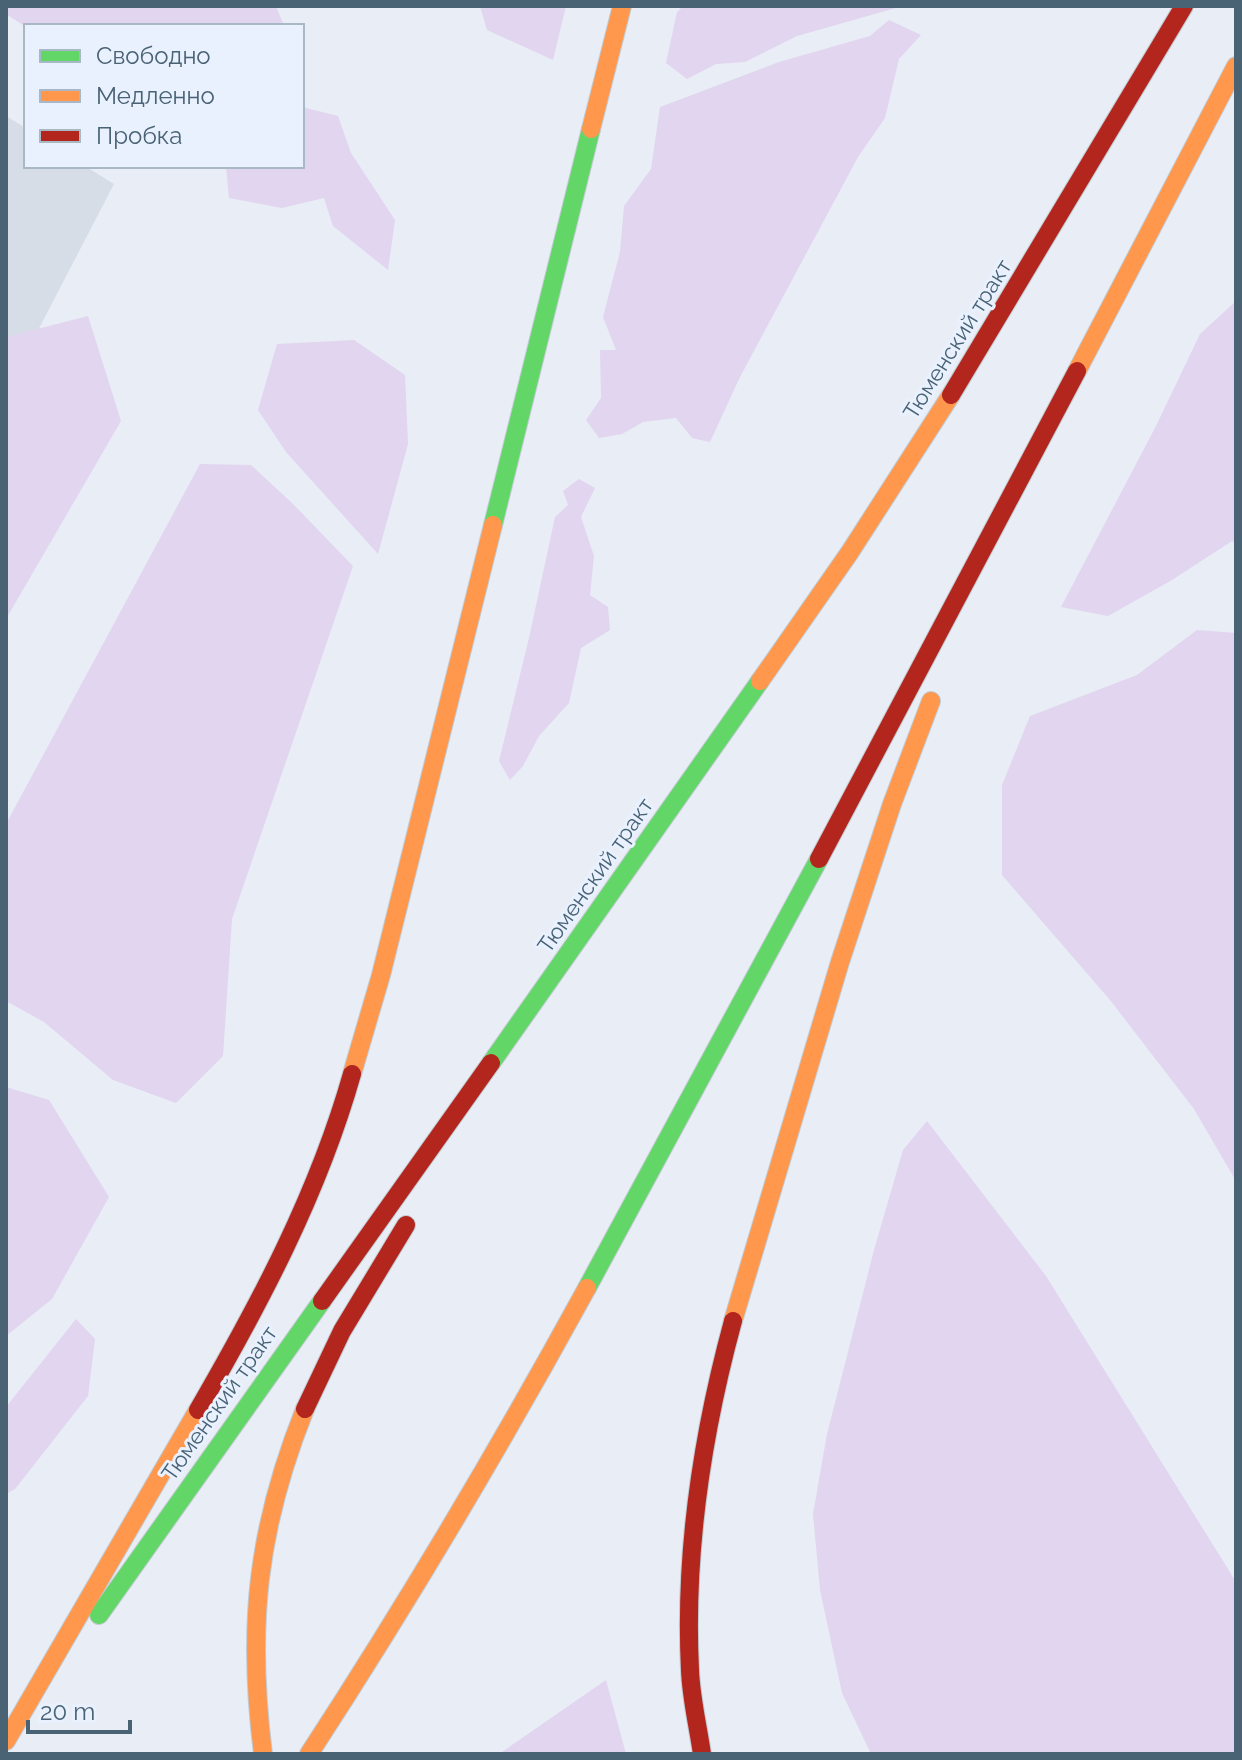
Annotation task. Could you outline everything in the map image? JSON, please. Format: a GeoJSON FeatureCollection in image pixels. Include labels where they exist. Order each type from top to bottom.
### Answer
{"type":"FeatureCollection","features":[{"type":"Feature","properties":{"kind":"main road"},"geometry":{"type":"LineString","coordinates":[[6,1743],[255,1310],[310,1197],[347,1093],[385,960],[622,6]]}},
{"type":"Feature","properties":{"kind":"main road","name":"Тюменский тракт"},"geometry":{"type":"LineString","coordinates":[[6,1743],[595,916],[850,552],[975,358],[1184,6]]}},
{"type":"Feature","properties":{"kind":"main road"},"geometry":{"type":"LineString","coordinates":[[309,1754],[390,1626],[553,1352],[1001,520],[1236,66]]}},
{"type":"Feature","properties":{"kind":"main road"},"geometry":{"type":"LineString","coordinates":[[950,651],[1001,520]]}},
{"type":"Feature","properties":{"kind":"main road"},"geometry":{"type":"LineString","coordinates":[[702,1754],[690,1671],[687,1588],[694,1503],[706,1427],[728,1337],[842,953],[939,680]]}},
{"type":"Feature","properties":{"kind":"main road"},"geometry":{"type":"LineString","coordinates":[[458,1142],[595,916]]}},
{"type":"Feature","properties":{"kind":"main road"},"geometry":{"type":"LineString","coordinates":[[263,1754],[256,1711],[253,1651],[255,1597],[265,1529],[280,1470],[303,1410],[335,1344],[417,1208]]}},
{"type":"Feature","properties":{"kind":"shaded area"},"geometry":{"type":"Polygon","coordinates":[[[6,6],[276,6],[283,24],[24,26],[6,14],[6,6]]]}},
{"type":"Feature","properties":{"kind":"shaded area"},"geometry":{"type":"Polygon","coordinates":[[[480,6],[566,6],[553,60],[487,30],[480,6]]]}},
{"type":"Feature","properties":{"kind":"shaded area"},"geometry":{"type":"Polygon","coordinates":[[[683,6],[903,6],[797,36],[745,62],[716,64],[687,79],[666,63],[677,12],[683,6]]]}},
{"type":"Feature","properties":{"kind":"shaded area"},"geometry":{"type":"Polygon","coordinates":[[[889,20],[921,35],[899,59],[885,118],[858,157],[740,377],[710,442],[692,438],[676,418],[643,422],[622,434],[599,438],[586,420],[601,398],[600,350],[616,350],[603,317],[620,252],[624,206],[651,169],[660,107],[779,62],[870,36],[889,20]]]}},
{"type":"Feature","properties":{"kind":"shaded area"},"geometry":{"type":"Polygon","coordinates":[[[304,108],[338,116],[351,153],[395,220],[388,270],[333,226],[324,198],[282,208],[229,198],[226,168],[304,168],[304,108]]]}},
{"type":"Feature","properties":{"kind":"shaded area"},"geometry":{"type":"Polygon","coordinates":[[[6,116],[24,127],[24,168],[88,168],[114,184],[6,392],[6,116]]]}},
{"type":"Feature","properties":{"kind":"shaded area"},"geometry":{"type":"Polygon","coordinates":[[[1236,301],[1236,544],[1232,541],[1108,616],[1061,607],[1156,426],[1200,334],[1236,301]]]}},
{"type":"Feature","properties":{"kind":"shaded area"},"geometry":{"type":"Polygon","coordinates":[[[88,316],[121,421],[6,619],[6,337],[88,316]]]}},
{"type":"Feature","properties":{"kind":"shaded area"},"geometry":{"type":"Polygon","coordinates":[[[354,340],[405,375],[408,444],[378,554],[286,452],[258,410],[277,344],[354,340]]]}},
{"type":"Feature","properties":{"kind":"shaded area"},"geometry":{"type":"Polygon","coordinates":[[[200,464],[251,465],[353,566],[232,919],[223,1056],[176,1103],[113,1080],[44,1022],[6,1001],[6,824],[200,464]]]}},
{"type":"Feature","properties":{"kind":"shaded area"},"geometry":{"type":"Polygon","coordinates":[[[579,479],[595,488],[581,517],[594,556],[590,595],[608,607],[610,630],[581,648],[569,703],[539,736],[523,766],[510,780],[499,761],[555,517],[568,505],[563,491],[579,479]]]}},
{"type":"Feature","properties":{"kind":"shaded area"},"geometry":{"type":"Polygon","coordinates":[[[1197,630],[1236,633],[1236,1181],[1194,1109],[1110,1000],[1002,875],[1002,785],[1030,716],[1137,675],[1197,630]]]}},
{"type":"Feature","properties":{"kind":"shaded area"},"geometry":{"type":"Polygon","coordinates":[[[6,1087],[49,1100],[109,1197],[52,1299],[6,1336],[6,1087]]]}},
{"type":"Feature","properties":{"kind":"shaded area"},"geometry":{"type":"Polygon","coordinates":[[[927,1121],[1046,1276],[1236,1582],[1236,1754],[871,1754],[842,1693],[820,1590],[813,1514],[827,1434],[903,1150],[927,1121]]]}},
{"type":"Feature","properties":{"kind":"shaded area"},"geometry":{"type":"Polygon","coordinates":[[[76,1319],[95,1339],[88,1396],[15,1489],[6,1494],[6,1407],[76,1319]]]}},
{"type":"Feature","properties":{"kind":"shaded area"},"geometry":{"type":"Polygon","coordinates":[[[606,1680],[626,1754],[501,1754],[502,1752],[606,1680]]]}},
{"type":"Feature","properties":{"kind":"traffic: fast"},"geometry":{"type":"LineString","coordinates":[[493,525],[591,129]]}},
{"type":"Feature","properties":{"kind":"traffic: fast"},"geometry":{"type":"LineString","coordinates":[[491,1063],[760,681]]}},
{"type":"Feature","properties":{"kind":"traffic: fast"},"geometry":{"type":"LineString","coordinates":[[587,1288],[819,859]]}},
{"type":"Feature","properties":{"kind":"traffic: fast"},"geometry":{"type":"LineString","coordinates":[[99,1615],[322,1301]]}},
{"type":"Feature","properties":{"kind":"traffic: slow"},"geometry":{"type":"LineString","coordinates":[[591,129],[622,6]]}},
{"type":"Feature","properties":{"kind":"traffic: slow"},"geometry":{"type":"LineString","coordinates":[[1077,371],[1236,66]]}},
{"type":"Feature","properties":{"kind":"traffic: slow"},"geometry":{"type":"LineString","coordinates":[[760,681],[850,552],[951,395]]}},
{"type":"Feature","properties":{"kind":"traffic: slow"},"geometry":{"type":"LineString","coordinates":[[352,1074],[381,975],[493,525]]}},
{"type":"Feature","properties":{"kind":"traffic: slow"},"geometry":{"type":"LineString","coordinates":[[733,1321],[840,962],[892,804],[931,701]]}},
{"type":"Feature","properties":{"kind":"traffic: slow"},"geometry":{"type":"LineString","coordinates":[[309,1754],[452,1524],[587,1288]]}},
{"type":"Feature","properties":{"kind":"traffic: slow"},"geometry":{"type":"LineString","coordinates":[[263,1754],[256,1663],[260,1578],[276,1496],[305,1409]]}},
{"type":"Feature","properties":{"kind":"traffic: slow"},"geometry":{"type":"LineString","coordinates":[[6,1741],[198,1410]]}},
{"type":"Feature","properties":{"kind":"traffic: jam"},"geometry":{"type":"LineString","coordinates":[[951,395],[1184,6]]}},
{"type":"Feature","properties":{"kind":"traffic: jam"},"geometry":{"type":"LineString","coordinates":[[819,859],[1077,371]]}},
{"type":"Feature","properties":{"kind":"traffic: jam"},"geometry":{"type":"LineString","coordinates":[[322,1301],[491,1063]]}},
{"type":"Feature","properties":{"kind":"traffic: jam"},"geometry":{"type":"LineString","coordinates":[[198,1410],[286,1247],[322,1162],[352,1074]]}},
{"type":"Feature","properties":{"kind":"traffic: jam"},"geometry":{"type":"LineString","coordinates":[[305,1409],[342,1331],[406,1225]]}},
{"type":"Feature","properties":{"kind":"traffic: jam"},"geometry":{"type":"LineString","coordinates":[[702,1754],[690,1670],[693,1537],[704,1450],[733,1321]]}}]}
